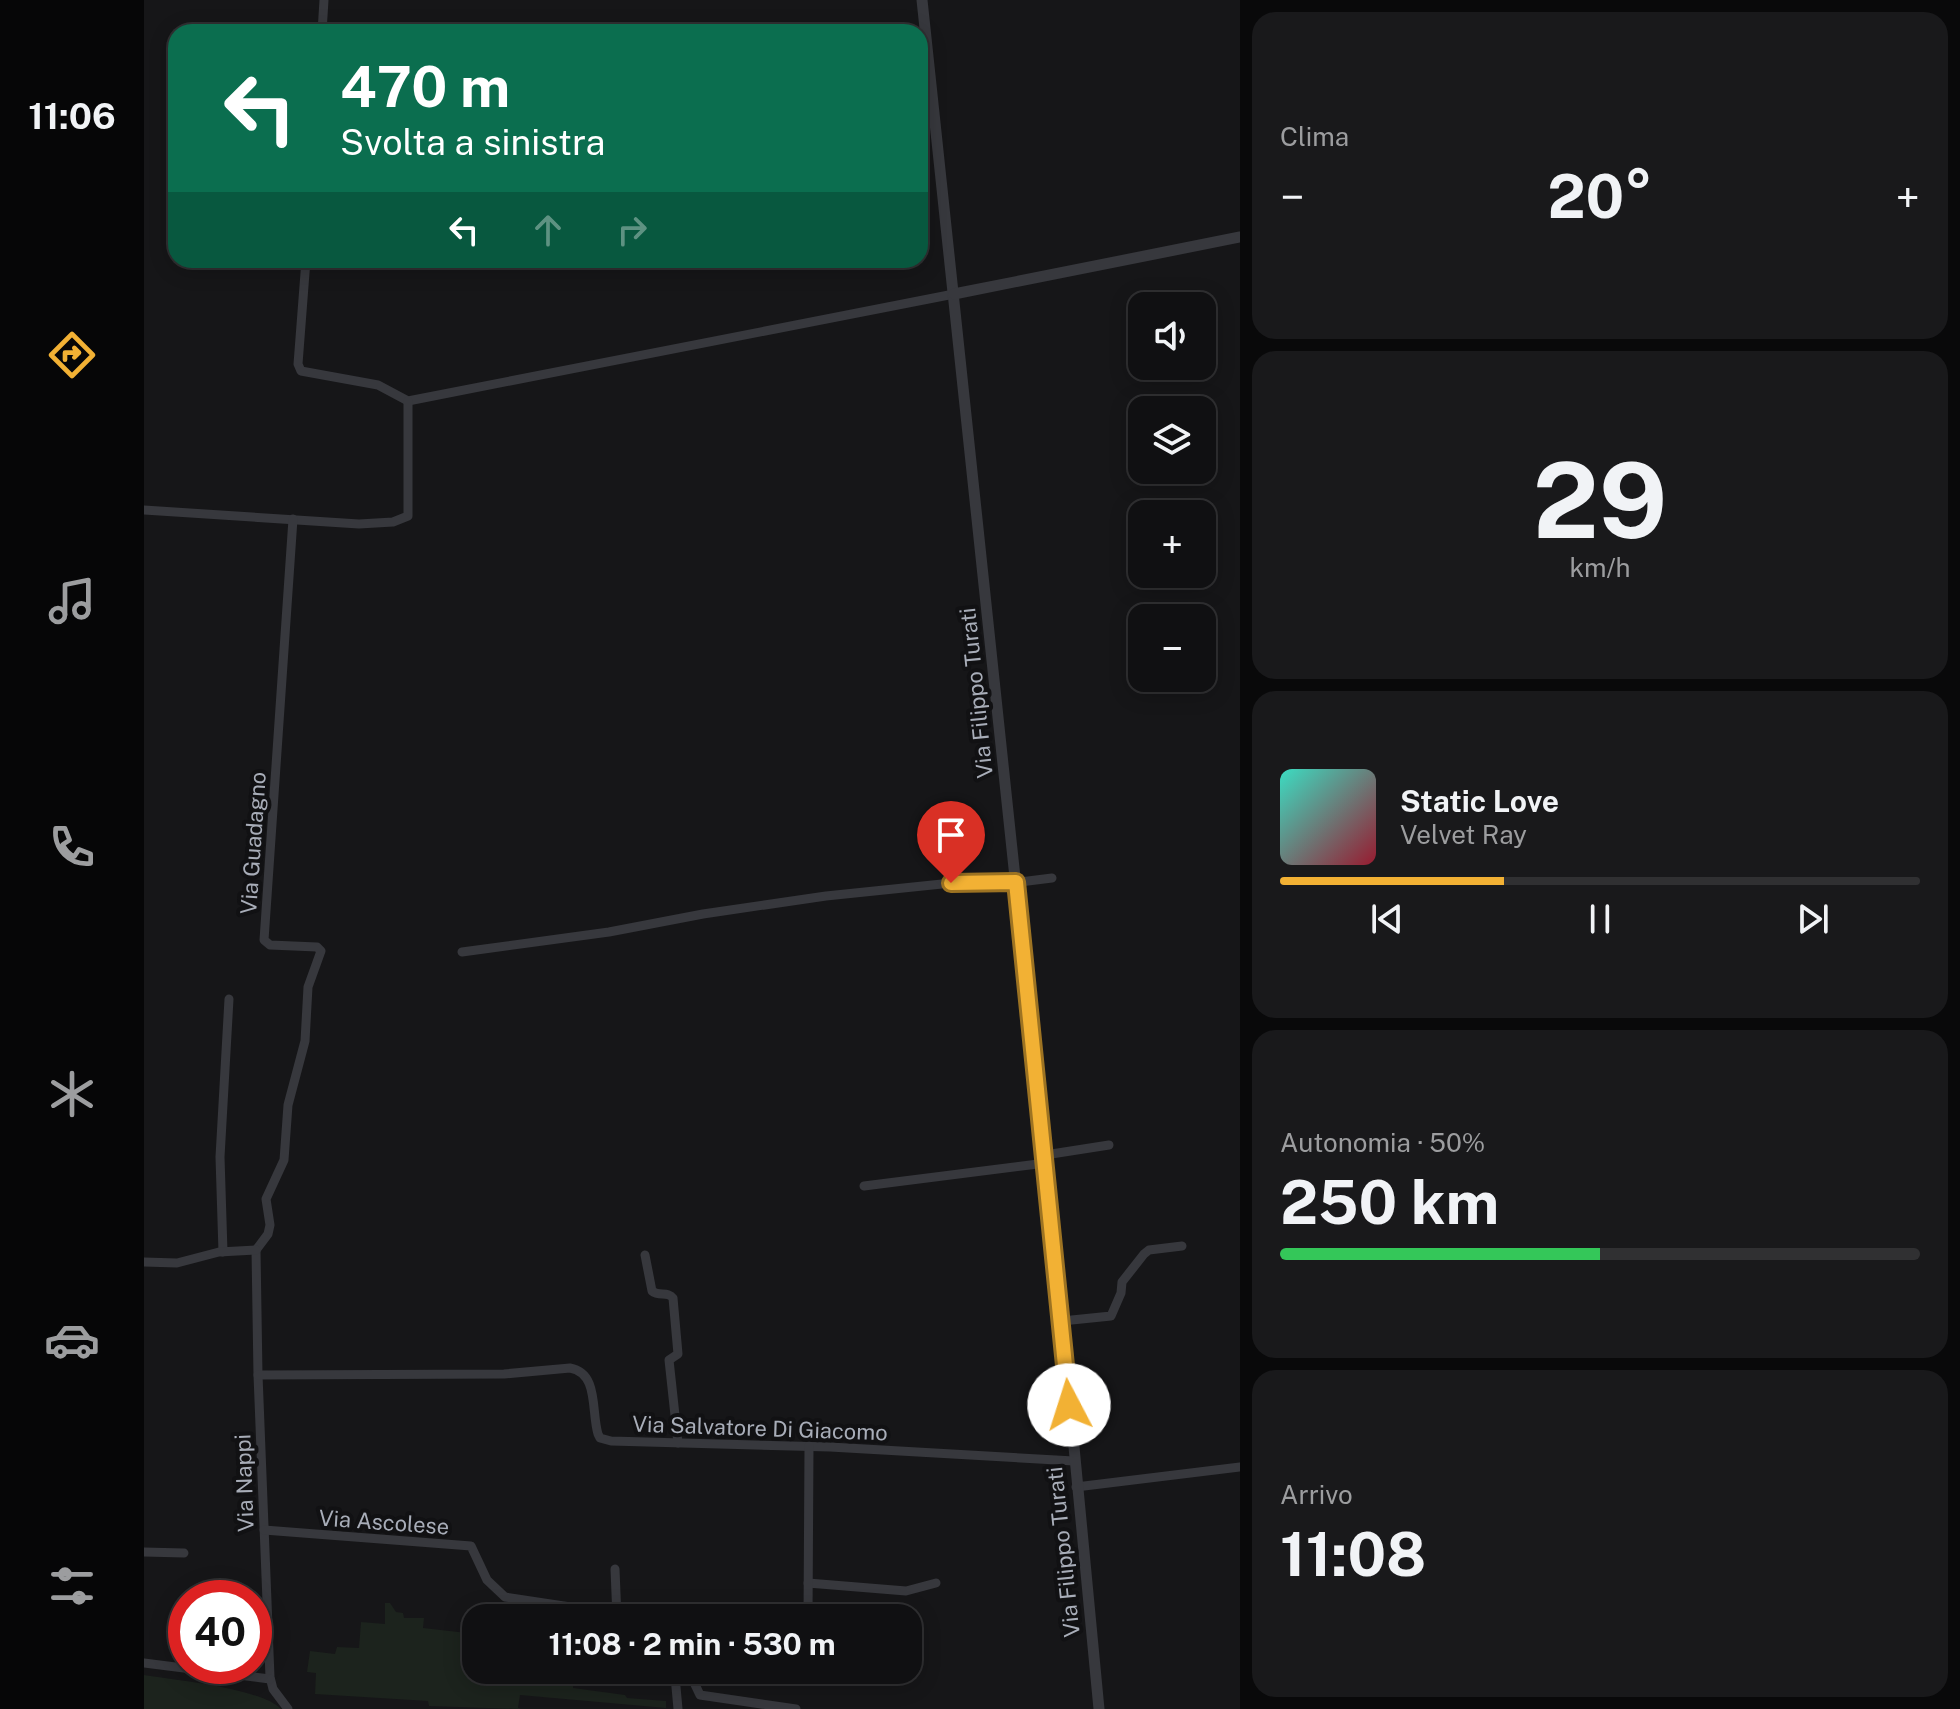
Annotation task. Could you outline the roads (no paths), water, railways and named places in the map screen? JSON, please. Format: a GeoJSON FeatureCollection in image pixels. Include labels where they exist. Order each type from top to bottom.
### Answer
{"type":"FeatureCollection","features":[{"type":"Feature","properties":{"kind":"street"},"geometry":{"type":"LineString","coordinates":[[322,24],[324,0]]}},
{"type":"Feature","properties":{"kind":"street","name":"Via Filippo Turati"},"geometry":{"type":"LineString","coordinates":[[922,0],[925,24]]}},
{"type":"Feature","properties":{"kind":"street","name":"Via Filippo Turati"},"geometry":{"type":"LineString","coordinates":[[928,55],[1062,1321],[1099,1709]]}},
{"type":"Feature","properties":{"kind":"street"},"geometry":{"type":"LineString","coordinates":[[305,268],[298,364],[301,371],[378,385],[408,401],[1240,237]]}},
{"type":"Feature","properties":{"kind":"street"},"geometry":{"type":"LineString","coordinates":[[144,510],[359,524],[393,522],[408,516],[408,401]]}},
{"type":"Feature","properties":{"kind":"street","name":"Via Guadagno"},"geometry":{"type":"LineString","coordinates":[[256,1250],[268,1234],[270,1225],[266,1199],[284,1160],[288,1105],[305,1041],[308,987],[321,951],[317,947],[270,945],[264,940],[293,519]]}},
{"type":"Feature","properties":{"kind":"street"},"geometry":{"type":"LineString","coordinates":[[462,952],[609,932],[826,896],[971,881],[1016,882],[1052,878]]}},
{"type":"Feature","properties":{"kind":"street"},"geometry":{"type":"LineString","coordinates":[[223,1252],[220,1157],[229,999]]}},
{"type":"Feature","properties":{"kind":"street"},"geometry":{"type":"LineString","coordinates":[[864,1186],[1045,1159],[1109,1145]]}},
{"type":"Feature","properties":{"kind":"street"},"geometry":{"type":"LineString","coordinates":[[1062,1321],[1111,1316],[1121,1293],[1122,1282],[1144,1254],[1149,1250],[1182,1246]]}},
{"type":"Feature","properties":{"kind":"street"},"geometry":{"type":"LineString","coordinates":[[144,1262],[177,1263],[223,1252],[256,1250]]}},
{"type":"Feature","properties":{"kind":"street","name":"Via Nappi"},"geometry":{"type":"LineString","coordinates":[[256,1250],[266,1580]]}},
{"type":"Feature","properties":{"kind":"street"},"geometry":{"type":"LineString","coordinates":[[645,1255],[652,1291],[673,1298],[678,1354],[669,1360],[678,1443]]}},
{"type":"Feature","properties":{"kind":"street","name":"Via Salvatore Di Giacomo"},"geometry":{"type":"LineString","coordinates":[[258,1375],[504,1374],[570,1368],[585,1373],[589,1380],[596,1429],[600,1438],[611,1441],[809,1446],[1074,1461]]}},
{"type":"Feature","properties":{"kind":"street"},"geometry":{"type":"LineString","coordinates":[[808,1604],[809,1446]]}},
{"type":"Feature","properties":{"kind":"street"},"geometry":{"type":"LineString","coordinates":[[1076,1487],[1240,1467]]}},
{"type":"Feature","properties":{"kind":"street","name":"Via Ascolese"},"geometry":{"type":"LineString","coordinates":[[264,1530],[471,1546],[487,1580],[505,1597],[546,1604]]}},
{"type":"Feature","properties":{"kind":"street"},"geometry":{"type":"LineString","coordinates":[[144,1552],[184,1553]]}},
{"type":"Feature","properties":{"kind":"street"},"geometry":{"type":"LineString","coordinates":[[615,1569],[616,1604]]}},
{"type":"Feature","properties":{"kind":"street"},"geometry":{"type":"LineString","coordinates":[[808,1583],[906,1591],[936,1583]]}},
{"type":"Feature","properties":{"kind":"street"},"geometry":{"type":"LineString","coordinates":[[144,1663],[168,1666]]}},
{"type":"Feature","properties":{"kind":"street","name":"Via Nappi"},"geometry":{"type":"LineString","coordinates":[[272,1684],[288,1709]]}},
{"type":"Feature","properties":{"kind":"street"},"geometry":{"type":"LineString","coordinates":[[676,1684],[678,1709]]}},
{"type":"Feature","properties":{"kind":"street"},"geometry":{"type":"LineString","coordinates":[[695,1684],[700,1695],[796,1709]]}}]}
